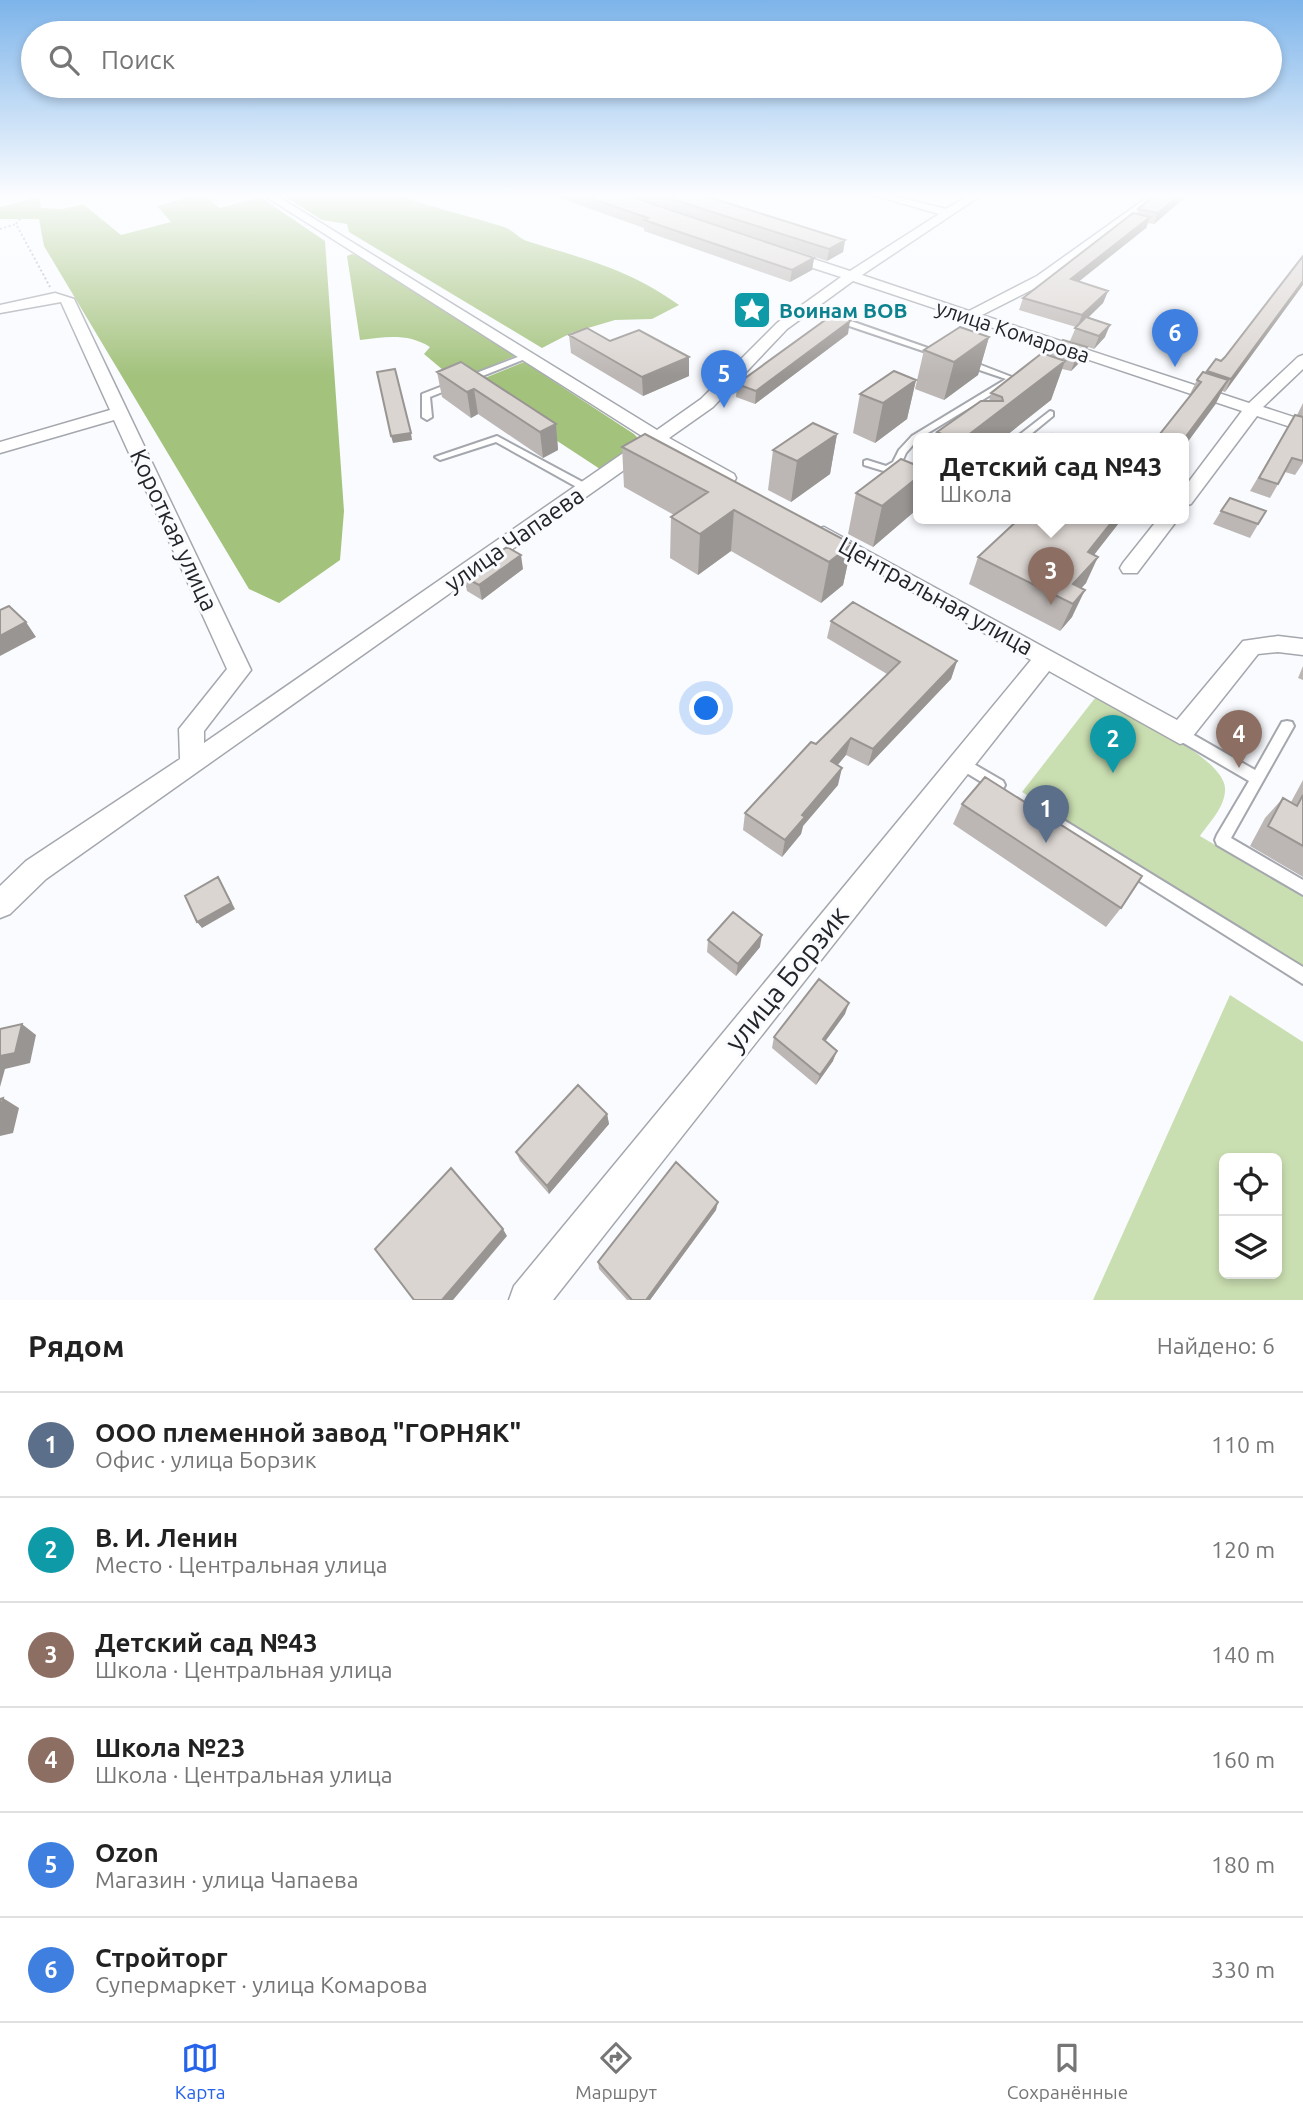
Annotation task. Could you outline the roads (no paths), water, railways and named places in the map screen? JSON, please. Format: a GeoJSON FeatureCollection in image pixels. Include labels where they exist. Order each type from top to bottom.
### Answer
{"type":"FeatureCollection","features":[{"type":"Feature","properties":{"kind":"street"},"geometry":{"type":"LineString","coordinates":[[363,255],[657,438],[748,490]]}},
{"type":"Feature","properties":{"kind":"street","name":"улица Комарова"},"geometry":{"type":"LineString","coordinates":[[786,255],[1303,426]]}},
{"type":"Feature","properties":{"kind":"street","name":"улица Чапаева"},"geometry":{"type":"LineString","coordinates":[[0,905],[36,870],[193,764],[707,403],[782,326],[883,255]]}},
{"type":"Feature","properties":{"kind":"street"},"geometry":{"type":"LineString","coordinates":[[969,316],[1042,279],[1075,255]]}},
{"type":"Feature","properties":{"kind":"street"},"geometry":{"type":"LineString","coordinates":[[0,309],[55,297]]}},
{"type":"Feature","properties":{"kind":"street","name":"Короткая улица"},"geometry":{"type":"LineString","coordinates":[[55,297],[66,299],[239,670],[191,729],[193,764]]}},
{"type":"Feature","properties":{"kind":"street"},"geometry":{"type":"LineString","coordinates":[[1189,494],[1248,419],[1251,410],[1303,360]]}},
{"type":"Feature","properties":{"kind":"street"},"geometry":{"type":"LineString","coordinates":[[0,448],[119,413]]}},
{"type":"Feature","properties":{"kind":"street","name":"Центральная улица"},"geometry":{"type":"LineString","coordinates":[[806,523],[1180,734]]}},
{"type":"Feature","properties":{"kind":"street"},"geometry":{"type":"LineString","coordinates":[[1130,568],[1164,524]]}},
{"type":"Feature","properties":{"kind":"street"},"geometry":{"type":"LineString","coordinates":[[1180,734],[1251,647],[1278,644],[1303,648]]}},
{"type":"Feature","properties":{"kind":"street","name":"улица Борзик"},"geometry":{"type":"LineString","coordinates":[[528,1300],[1046,658]]}},
{"type":"Feature","properties":{"kind":"lane"},"geometry":{"type":"LineString","coordinates":[[805,308],[1013,379],[948,425],[928,433]]}},
{"type":"Feature","properties":{"kind":"lane"},"geometry":{"type":"LineString","coordinates":[[427,417],[425,396],[526,357]]}},
{"type":"Feature","properties":{"kind":"lane"},"geometry":{"type":"LineString","coordinates":[[1026,433],[1050,414]]}},
{"type":"Feature","properties":{"kind":"lane"},"geometry":{"type":"LineString","coordinates":[[440,457],[497,439],[586,488]]}},
{"type":"Feature","properties":{"kind":"lane"},"geometry":{"type":"LineString","coordinates":[[867,463],[887,469],[897,464],[902,452],[913,440]]}},
{"type":"Feature","properties":{"kind":"lane"},"geometry":{"type":"LineString","coordinates":[[1287,726],[1222,840],[1303,888]]}},
{"type":"Feature","properties":{"kind":"lane"},"geometry":{"type":"LineString","coordinates":[[1180,734],[1256,778]]}},
{"type":"Feature","properties":{"kind":"lane"},"geometry":{"type":"LineString","coordinates":[[960,762],[1007,791]]}},
{"type":"Feature","properties":{"kind":"lane"},"geometry":{"type":"LineString","coordinates":[[1031,806],[1303,976]]}},
{"type":"Feature","properties":{"kind":"place","name":"Воинам ВОВ"},"geometry":{"type":"Point","coordinates":[752,310]}},
{"type":"Feature","properties":{"kind":"place","name":"Стройторг"},"geometry":{"type":"Point","coordinates":[1175,367]}},
{"type":"Feature","properties":{"kind":"place","name":"Ozon"},"geometry":{"type":"Point","coordinates":[724,408]}},
{"type":"Feature","properties":{"kind":"place","name":"Детский сад №43"},"geometry":{"type":"Point","coordinates":[1051,605]}},
{"type":"Feature","properties":{"kind":"place","name":"Школа №23"},"geometry":{"type":"Point","coordinates":[1239,768]}},
{"type":"Feature","properties":{"kind":"place","name":"В. И. Ленин"},"geometry":{"type":"Point","coordinates":[1113,773]}},
{"type":"Feature","properties":{"kind":"place","name":"ООО племенной завод \"ГОРНЯК\""},"geometry":{"type":"Point","coordinates":[1046,843]}}]}
